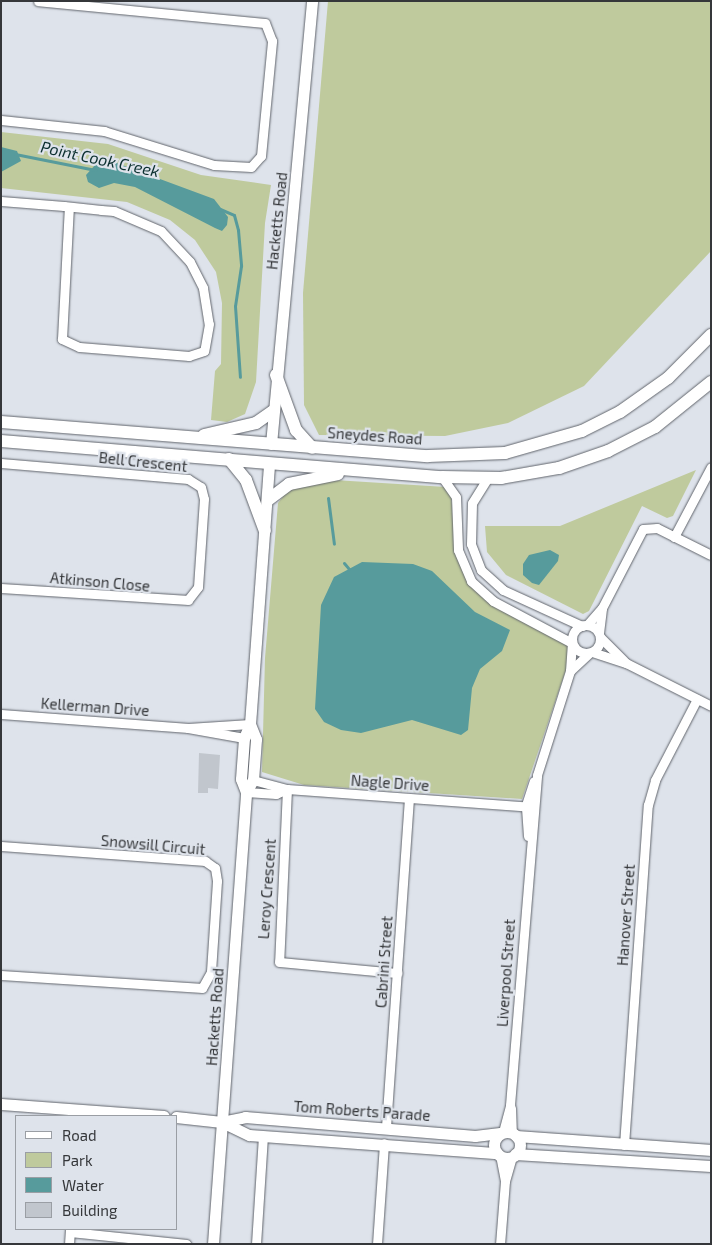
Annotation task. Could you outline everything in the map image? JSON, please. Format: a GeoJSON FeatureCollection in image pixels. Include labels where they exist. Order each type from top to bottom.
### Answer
{"type":"FeatureCollection","features":[{"type":"Feature","properties":{"kind":"main road","name":"Sneydes Road"},"geometry":{"type":"LineString","coordinates":[[1,422],[312,448],[467,456],[544,444],[582,431],[636,402],[683,365],[711,335]]}},
{"type":"Feature","properties":{"kind":"main road"},"geometry":{"type":"LineString","coordinates":[[276,375],[296,430],[312,448]]}},
{"type":"Feature","properties":{"kind":"main road"},"geometry":{"type":"LineString","coordinates":[[1,441],[442,478],[487,479],[559,468],[608,451],[662,422],[711,382]]}},
{"type":"Feature","properties":{"kind":"main road"},"geometry":{"type":"LineString","coordinates":[[189,438],[256,423],[273,411]]}},
{"type":"Feature","properties":{"kind":"main road"},"geometry":{"type":"LineString","coordinates":[[269,464],[270,444]]}},
{"type":"Feature","properties":{"kind":"main road"},"geometry":{"type":"LineString","coordinates":[[229,460],[246,480],[265,531]]}},
{"type":"Feature","properties":{"kind":"main road"},"geometry":{"type":"LineString","coordinates":[[268,500],[290,484],[360,470]]}},
{"type":"Feature","properties":{"kind":"street"},"geometry":{"type":"LineString","coordinates":[[1,120],[104,131],[214,165],[247,168],[260,160],[272,41],[268,25],[38,1]]}},
{"type":"Feature","properties":{"kind":"street","name":"Hacketts Road"},"geometry":{"type":"LineString","coordinates":[[270,444],[312,1]]}},
{"type":"Feature","properties":{"kind":"street"},"geometry":{"type":"LineString","coordinates":[[1,201],[69,207],[134,217],[161,231],[180,249],[199,279],[208,305],[209,339],[198,355],[79,346],[62,339],[69,207]]}},
{"type":"Feature","properties":{"kind":"street","name":"Bell Crescent"},"geometry":{"type":"LineString","coordinates":[[1,464],[195,482],[204,499],[195,594]]}},
{"type":"Feature","properties":{"kind":"street","name":"Hacketts Road"},"geometry":{"type":"LineString","coordinates":[[213,1244],[268,500],[269,464]]}},
{"type":"Feature","properties":{"kind":"street"},"geometry":{"type":"LineString","coordinates":[[674,537],[711,468]]}},
{"type":"Feature","properties":{"kind":"street"},"geometry":{"type":"LineString","coordinates":[[442,478],[456,497],[459,557],[474,586],[493,601],[572,644],[590,653],[626,663],[711,706]]}},
{"type":"Feature","properties":{"kind":"street"},"geometry":{"type":"LineString","coordinates":[[487,479],[472,503],[471,544],[481,570],[503,590],[585,625],[599,635],[626,663]]}},
{"type":"Feature","properties":{"kind":"street"},"geometry":{"type":"LineString","coordinates":[[572,644],[574,632],[585,625],[602,608],[641,531],[653,527],[711,555]]}},
{"type":"Feature","properties":{"kind":"street","name":"Atkinson Close"},"geometry":{"type":"LineString","coordinates":[[1,588],[178,603],[195,594]]}},
{"type":"Feature","properties":{"kind":"street"},"geometry":{"type":"LineString","coordinates":[[599,635],[602,608]]}},
{"type":"Feature","properties":{"kind":"street","name":"Liverpool Street"},"geometry":{"type":"LineString","coordinates":[[570,671],[590,653],[599,635]]}},
{"type":"Feature","properties":{"kind":"street","name":"Liverpool Street"},"geometry":{"type":"LineString","coordinates":[[508,1133],[528,842],[528,807],[570,671],[572,644]]}},
{"type":"Feature","properties":{"kind":"street","name":"Hanover Street"},"geometry":{"type":"LineString","coordinates":[[624,1145],[648,805],[656,780],[696,699]]}},
{"type":"Feature","properties":{"kind":"street","name":"Kellerman Drive"},"geometry":{"type":"LineString","coordinates":[[1,714],[188,728],[250,738]]}},
{"type":"Feature","properties":{"kind":"street","name":"Kellerman Drive"},"geometry":{"type":"LineString","coordinates":[[188,728],[250,724]]}},
{"type":"Feature","properties":{"kind":"street","name":"Nagle Drive"},"geometry":{"type":"LineString","coordinates":[[247,780],[287,789],[528,807]]}},
{"type":"Feature","properties":{"kind":"street","name":"Nagle Drive"},"geometry":{"type":"LineString","coordinates":[[246,792],[276,794],[287,789]]}},
{"type":"Feature","properties":{"kind":"street","name":"Leroy Crescent"},"geometry":{"type":"LineString","coordinates":[[287,789],[280,962],[397,973]]}},
{"type":"Feature","properties":{"kind":"street","name":"Cabrini Street"},"geometry":{"type":"LineString","coordinates":[[386,1127],[409,799]]}},
{"type":"Feature","properties":{"kind":"street","name":"Snowsill Circuit"},"geometry":{"type":"LineString","coordinates":[[1,846],[205,861],[215,868],[217,881],[211,972],[202,988],[1,975]]}},
{"type":"Feature","properties":{"kind":"street"},"geometry":{"type":"LineString","coordinates":[[1,1104],[78,1113],[135,1115]]}},
{"type":"Feature","properties":{"kind":"street","name":"Tom Roberts Parade"},"geometry":{"type":"LineString","coordinates":[[178,1117],[222,1122],[246,1117],[508,1133],[624,1145],[711,1150]]}},
{"type":"Feature","properties":{"kind":"street","name":"Tom Roberts Parade"},"geometry":{"type":"LineString","coordinates":[[222,1122],[244,1134],[514,1156]]}},
{"type":"Feature","properties":{"kind":"street"},"geometry":{"type":"LineString","coordinates":[[500,1244],[504,1181],[499,1154],[494,1143],[508,1133],[520,1143],[504,1181]]}},
{"type":"Feature","properties":{"kind":"street"},"geometry":{"type":"LineString","coordinates":[[256,1244],[264,1136]]}},
{"type":"Feature","properties":{"kind":"street"},"geometry":{"type":"LineString","coordinates":[[377,1244],[384,1144]]}},
{"type":"Feature","properties":{"kind":"street"},"geometry":{"type":"LineString","coordinates":[[514,1156],[711,1166]]}},
{"type":"Feature","properties":{"kind":"street"},"geometry":{"type":"LineString","coordinates":[[69,1244],[70,1230],[186,1244]]}},
{"type":"Feature","properties":{"kind":"green space"},"geometry":{"type":"Polygon","coordinates":[[[328,1],[711,1],[711,251],[584,386],[508,423],[445,436],[319,435],[304,405],[303,293],[328,1]]]}},
{"type":"Feature","properties":{"kind":"green space"},"geometry":{"type":"Polygon","coordinates":[[[1,132],[108,144],[201,175],[271,185],[265,223],[256,382],[245,414],[227,422],[211,420],[215,371],[221,364],[222,303],[216,272],[195,240],[170,220],[127,202],[1,188],[1,132]]]}},
{"type":"Feature","properties":{"kind":"green space"},"geometry":{"type":"Polygon","coordinates":[[[696,470],[673,516],[667,518],[642,506],[589,611],[583,614],[506,575],[487,552],[485,526],[560,526],[696,470]]]}},
{"type":"Feature","properties":{"kind":"green space"},"geometry":{"type":"Polygon","coordinates":[[[334,480],[446,487],[451,494],[456,554],[467,581],[490,602],[569,646],[569,661],[522,799],[304,785],[262,772],[265,658],[278,503],[288,490],[334,480]]]}},
{"type":"Feature","properties":{"kind":"water"},"geometry":{"type":"Polygon","coordinates":[[[1,147],[17,151],[21,161],[1,172],[1,147]]]}},
{"type":"Feature","properties":{"kind":"water"},"geometry":{"type":"Polygon","coordinates":[[[114,162],[214,199],[228,217],[227,225],[222,231],[135,187],[114,183],[99,188],[88,182],[86,175],[96,164],[114,162]]]}},
{"type":"Feature","properties":{"kind":"water"},"geometry":{"type":"Polygon","coordinates":[[[550,550],[559,555],[558,561],[539,585],[532,583],[523,575],[523,564],[529,555],[550,550]]]}},
{"type":"Feature","properties":{"kind":"water"},"geometry":{"type":"Polygon","coordinates":[[[362,562],[413,564],[432,571],[475,612],[510,630],[502,651],[480,669],[472,688],[468,730],[461,735],[412,720],[361,733],[341,730],[324,722],[315,709],[321,605],[334,577],[362,562]]]}},
{"type":"Feature","properties":{"kind":"building"},"geometry":{"type":"Polygon","coordinates":[[[199,753],[220,755],[218,789],[208,788],[208,793],[198,793],[199,753]]]}},
{"type":"Feature","properties":{"kind":"waterway","name":"Point Cook Creek"},"geometry":{"type":"LineString","coordinates":[[15,154],[95,170]]}},
{"type":"Feature","properties":{"kind":"waterway","name":"Point Cook Creek"},"geometry":{"type":"LineString","coordinates":[[220,209],[234,215],[238,230],[241,266],[235,306],[240,377]]}},
{"type":"Feature","properties":{"kind":"waterway","name":"Point Cook Creek"},"geometry":{"type":"LineString","coordinates":[[328,498],[334,544]]}},
{"type":"Feature","properties":{"kind":"waterway","name":"Point Cook Creek"},"geometry":{"type":"LineString","coordinates":[[344,563],[349,569]]}}]}
